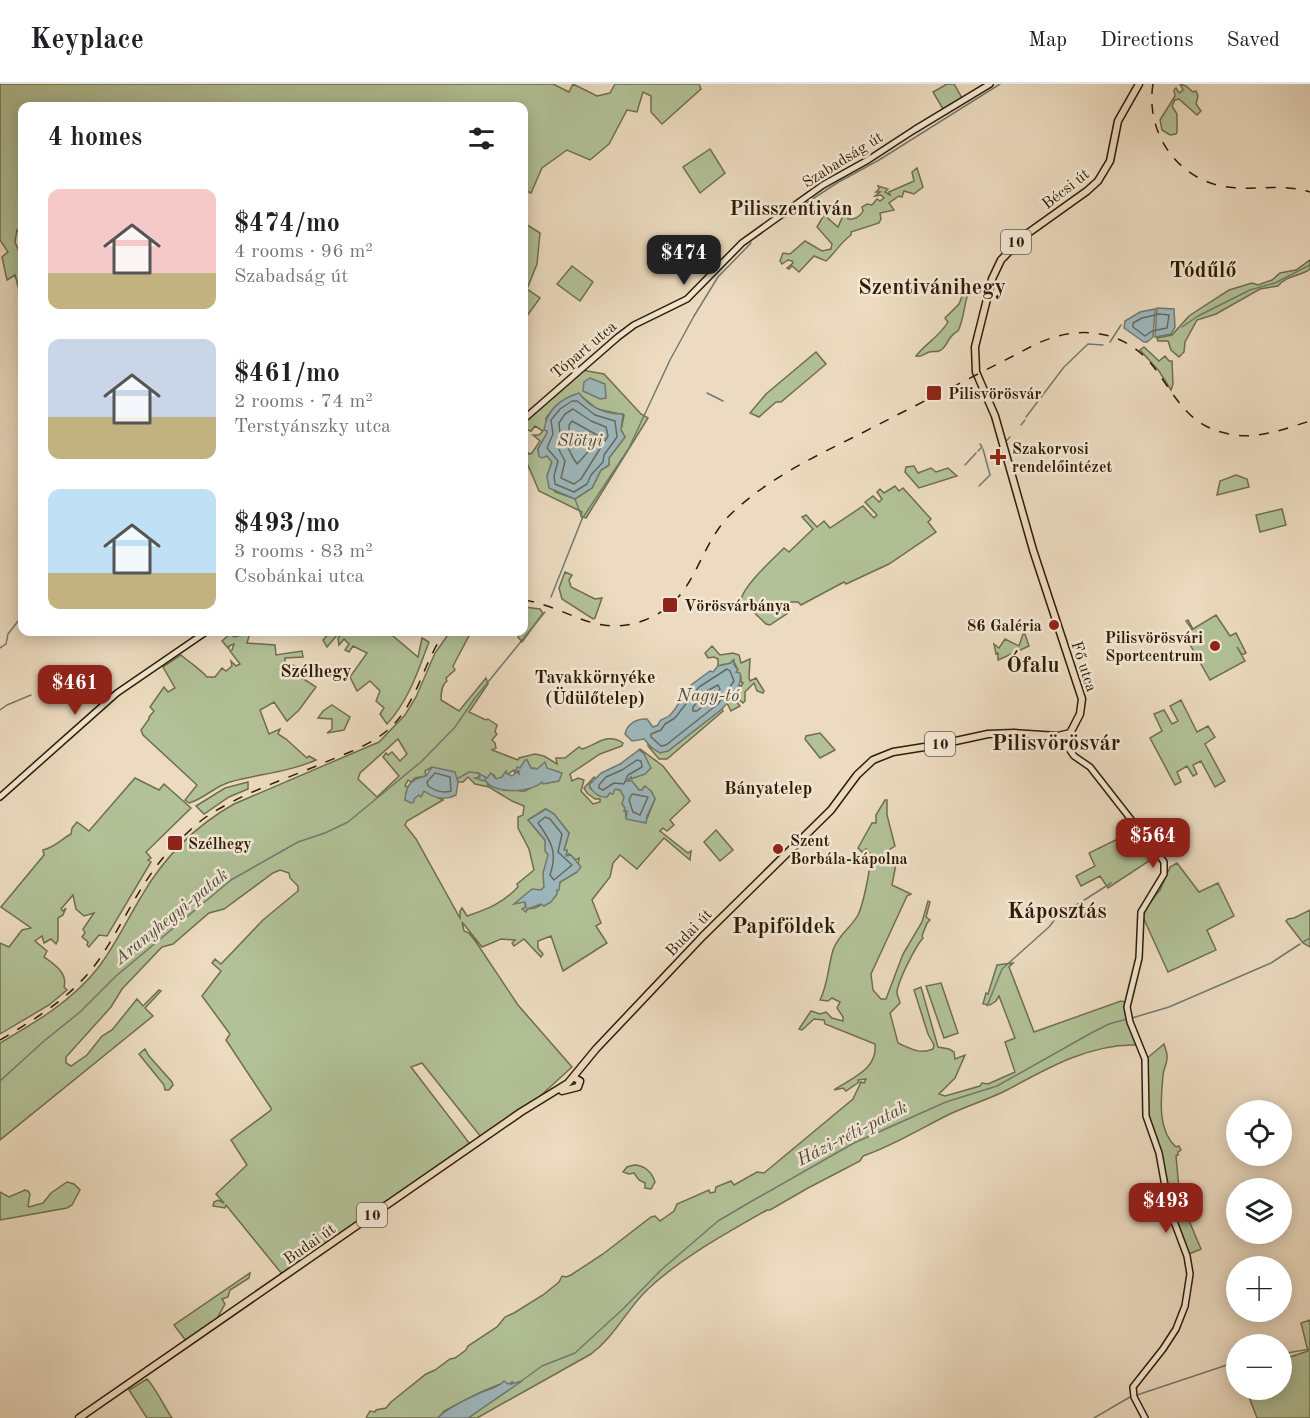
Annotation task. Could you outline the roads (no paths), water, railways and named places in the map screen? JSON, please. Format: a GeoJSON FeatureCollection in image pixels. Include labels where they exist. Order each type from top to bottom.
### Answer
{"type":"FeatureCollection","features":[{"type":"Feature","properties":{"kind":"main road","name":"Szabadság út"},"geometry":{"type":"LineString","coordinates":[[634,325],[687,299],[742,243],[811,193],[990,84]]}},
{"type":"Feature","properties":{"kind":"main road","name":"Bécsi út"},"geometry":{"type":"LineString","coordinates":[[978,333],[990,285],[1001,260],[1024,236],[1087,192],[1098,181],[1110,161],[1118,121],[1139,84]]}},
{"type":"Feature","properties":{"kind":"main road","name":"Tópart utca"},"geometry":{"type":"LineString","coordinates":[[528,415],[634,325]]}},
{"type":"Feature","properties":{"kind":"main road","name":"Fő utca"},"geometry":{"type":"LineString","coordinates":[[978,333],[974,352],[976,372],[996,419],[1023,519],[1082,699],[1080,714],[1066,739]]}},
{"type":"Feature","properties":{"kind":"main road"},"geometry":{"type":"LineString","coordinates":[[0,797],[123,689],[200,636]]}},
{"type":"Feature","properties":{"kind":"main road","name":"Budai út"},"geometry":{"type":"LineString","coordinates":[[576,1078],[596,1048],[696,942],[831,810],[861,771],[873,760],[888,753],[988,734],[1015,733],[1066,739]]}},
{"type":"Feature","properties":{"kind":"main road"},"geometry":{"type":"LineString","coordinates":[[1066,739],[1073,755],[1088,764],[1095,772],[1165,866],[1163,878],[1141,912],[1138,958],[1128,994],[1129,1019],[1145,1059],[1146,1116],[1159,1154],[1164,1188],[1172,1218],[1187,1256],[1190,1274],[1185,1306],[1176,1329],[1163,1349],[1137,1380],[1133,1392],[1144,1418]]}},
{"type":"Feature","properties":{"kind":"main road","name":"10"},"geometry":{"type":"LineString","coordinates":[[576,1078],[580,1084],[578,1088],[570,1086],[570,1079],[576,1078]]}},
{"type":"Feature","properties":{"kind":"main road","name":"Budai út"},"geometry":{"type":"LineString","coordinates":[[79,1418],[521,1112],[570,1086]]}},
{"type":"Feature","properties":{"kind":"water"},"geometry":{"type":"Polygon","coordinates":[[[1157,308],[1174,309],[1175,327],[1171,334],[1155,337],[1157,308]]]}},
{"type":"Feature","properties":{"kind":"water"},"geometry":{"type":"Polygon","coordinates":[[[1155,309],[1153,337],[1147,342],[1124,328],[1125,321],[1140,312],[1155,309]]]}},
{"type":"Feature","properties":{"kind":"water"},"geometry":{"type":"Polygon","coordinates":[[[590,378],[605,384],[606,398],[600,399],[583,391],[584,382],[590,378]]]}},
{"type":"Feature","properties":{"kind":"water","name":"Slötyi"},"geometry":{"type":"Polygon","coordinates":[[[579,393],[588,403],[598,409],[623,414],[621,430],[625,437],[609,458],[609,465],[601,470],[592,488],[575,499],[549,488],[547,476],[552,462],[547,456],[542,458],[539,456],[538,449],[547,433],[544,430],[551,411],[566,398],[579,393]]]}},
{"type":"Feature","properties":{"kind":"water","name":"Nagy-tó"},"geometry":{"type":"Polygon","coordinates":[[[734,660],[734,665],[738,670],[736,672],[740,673],[740,683],[732,697],[722,709],[668,751],[660,753],[644,739],[632,741],[625,734],[633,722],[640,720],[647,719],[653,727],[658,725],[661,720],[672,713],[692,688],[691,685],[710,671],[713,672],[718,666],[734,660]]]}},
{"type":"Feature","properties":{"kind":"water"},"geometry":{"type":"Polygon","coordinates":[[[639,750],[644,754],[651,768],[645,774],[631,779],[631,777],[627,781],[632,781],[639,790],[645,786],[655,799],[646,823],[626,819],[627,811],[624,811],[622,804],[624,797],[620,790],[615,789],[613,794],[601,797],[589,785],[601,773],[620,764],[639,750]]]}},
{"type":"Feature","properties":{"kind":"water"},"geometry":{"type":"Polygon","coordinates":[[[525,760],[531,768],[537,769],[545,762],[547,768],[562,773],[559,781],[543,784],[542,782],[537,786],[512,791],[495,788],[485,779],[484,781],[475,778],[480,777],[478,773],[487,778],[491,773],[496,779],[502,777],[506,771],[512,776],[517,772],[519,774],[519,771],[516,771],[517,767],[520,768],[525,760]]]}},
{"type":"Feature","properties":{"kind":"water"},"geometry":{"type":"Polygon","coordinates":[[[432,767],[455,772],[458,782],[456,795],[440,798],[424,791],[421,797],[419,795],[414,799],[414,802],[405,800],[411,783],[426,776],[432,767]]]}},
{"type":"Feature","properties":{"kind":"water"},"geometry":{"type":"Polygon","coordinates":[[[546,809],[554,814],[569,833],[564,850],[567,850],[566,856],[571,855],[581,867],[560,882],[559,890],[551,902],[544,906],[541,904],[527,909],[526,912],[522,909],[526,907],[525,902],[514,904],[532,889],[541,890],[544,887],[543,873],[548,855],[545,851],[545,840],[528,820],[546,809]]]}},
{"type":"Feature","properties":{"kind":"water"},"geometry":{"type":"Polygon","coordinates":[[[504,1381],[508,1384],[512,1382],[511,1384],[522,1381],[468,1418],[438,1418],[458,1404],[504,1381]]]}},
{"type":"Feature","properties":{"kind":"waterway"},"geometry":{"type":"LineString","coordinates":[[785,217],[1000,84]]}},
{"type":"Feature","properties":{"kind":"waterway","name":"Aranyhegyi-patak"},"geometry":{"type":"LineString","coordinates":[[551,597],[582,519],[629,448],[670,360],[694,316],[718,277],[751,243]]}},
{"type":"Feature","properties":{"kind":"waterway"},"geometry":{"type":"LineString","coordinates":[[1182,327],[1198,316],[1250,290],[1275,283],[1310,265]]}},
{"type":"Feature","properties":{"kind":"waterway"},"geometry":{"type":"LineString","coordinates":[[1110,342],[1121,325]]}},
{"type":"Feature","properties":{"kind":"waterway"},"geometry":{"type":"LineString","coordinates":[[1026,417],[1064,367],[1088,344],[1103,345]]}},
{"type":"Feature","properties":{"kind":"waterway"},"geometry":{"type":"LineString","coordinates":[[707,393],[723,401]]}},
{"type":"Feature","properties":{"kind":"waterway"},"geometry":{"type":"LineString","coordinates":[[1021,425],[1025,420]]}},
{"type":"Feature","properties":{"kind":"waterway"},"geometry":{"type":"LineString","coordinates":[[1006,441],[1010,437]]}},
{"type":"Feature","properties":{"kind":"waterway"},"geometry":{"type":"LineString","coordinates":[[978,451],[982,447],[980,444]]}},
{"type":"Feature","properties":{"kind":"waterway"},"geometry":{"type":"LineString","coordinates":[[979,486],[990,475],[983,449]]}},
{"type":"Feature","properties":{"kind":"waterway"},"geometry":{"type":"LineString","coordinates":[[965,465],[976,453]]}},
{"type":"Feature","properties":{"kind":"waterway","name":"Aranyhegyi-patak"},"geometry":{"type":"LineString","coordinates":[[575,499],[582,518]]}},
{"type":"Feature","properties":{"kind":"waterway","name":"Aranyhegyi-patak"},"geometry":{"type":"LineString","coordinates":[[528,633],[545,612]]}},
{"type":"Feature","properties":{"kind":"waterway"},"geometry":{"type":"LineString","coordinates":[[0,648],[6,644],[8,634],[18,621]]}},
{"type":"Feature","properties":{"kind":"waterway","name":"Aranyhegyi-patak"},"geometry":{"type":"LineString","coordinates":[[0,1081],[80,1012],[116,976],[231,880],[298,842],[348,822],[422,761],[455,727],[475,698],[525,636]]}},
{"type":"Feature","properties":{"kind":"waterway"},"geometry":{"type":"LineString","coordinates":[[0,710],[31,695]]}},
{"type":"Feature","properties":{"kind":"waterway"},"geometry":{"type":"LineString","coordinates":[[457,779],[469,772],[479,773]]}},
{"type":"Feature","properties":{"kind":"waterway"},"geometry":{"type":"LineString","coordinates":[[987,1006],[1002,969],[1056,918],[1111,883]]}},
{"type":"Feature","properties":{"kind":"waterway","name":"Házi-réti-patak"},"geometry":{"type":"LineString","coordinates":[[1303,942],[1310,938]]}},
{"type":"Feature","properties":{"kind":"waterway","name":"Házi-réti-patak"},"geometry":{"type":"LineString","coordinates":[[1132,1018],[1169,1007],[1271,963],[1300,944]]}},
{"type":"Feature","properties":{"kind":"waterway","name":"Házi-réti-patak"},"geometry":{"type":"LineString","coordinates":[[520,1382],[542,1366],[575,1353],[661,1270],[718,1221],[854,1143],[946,1102],[997,1086],[1093,1032],[1127,1019]]}},
{"type":"Feature","properties":{"kind":"waterway"},"geometry":{"type":"LineString","coordinates":[[1292,1352],[1310,1349]]}},
{"type":"Feature","properties":{"kind":"waterway"},"geometry":{"type":"LineString","coordinates":[[1137,1395],[1226,1365]]}},
{"type":"Feature","properties":{"kind":"waterway"},"geometry":{"type":"LineString","coordinates":[[1094,1418],[1130,1397]]}},
{"type":"Feature","properties":{"kind":"railway"},"geometry":{"type":"LineString","coordinates":[[1153,84],[1154,120],[1160,137],[1180,165],[1194,175],[1210,183],[1228,187],[1289,188],[1310,192]]}},
{"type":"Feature","properties":{"kind":"railway"},"geometry":{"type":"LineString","coordinates":[[528,601],[597,624],[628,625],[645,620],[676,600],[695,572],[720,527],[732,513],[778,478],[1036,344],[1067,334],[1099,334],[1114,337],[1128,344],[1141,353],[1153,366],[1176,399],[1193,417],[1215,430],[1250,436],[1270,433],[1310,421]]}},
{"type":"Feature","properties":{"kind":"railway"},"geometry":{"type":"LineString","coordinates":[[0,1040],[53,1006],[88,974],[108,946],[155,868],[166,854],[206,817],[233,801],[356,749],[389,729],[399,719],[414,695],[442,636]]}},
{"type":"Feature","properties":{"kind":"place","name":"Pilisvörösvár"},"geometry":{"type":"Point","coordinates":[934,393]}},
{"type":"Feature","properties":{"kind":"place","name":"Szakorvosi rendelőintézet"},"geometry":{"type":"Point","coordinates":[998,457]}},
{"type":"Feature","properties":{"kind":"place","name":"Vörösvárbánya"},"geometry":{"type":"Point","coordinates":[670,605]}},
{"type":"Feature","properties":{"kind":"place","name":"86 Galéria"},"geometry":{"type":"Point","coordinates":[1054,625]}},
{"type":"Feature","properties":{"kind":"place","name":"Pilisvörösvári Sportcentrum"},"geometry":{"type":"Point","coordinates":[1215,646]}},
{"type":"Feature","properties":{"kind":"place","name":"Szélhegy"},"geometry":{"type":"Point","coordinates":[175,843]}},
{"type":"Feature","properties":{"kind":"place","name":"Szent Borbála-kápolna"},"geometry":{"type":"Point","coordinates":[778,849]}},
{"type":"Feature","properties":{"kind":"district","name":"Pilisszentiván"},"geometry":{"type":"Point","coordinates":[791,208]}},
{"type":"Feature","properties":{"kind":"district","name":"Tódűlő"},"geometry":{"type":"Point","coordinates":[1203,269]}},
{"type":"Feature","properties":{"kind":"district","name":"Szentivánihegy"},"geometry":{"type":"Point","coordinates":[932,286]}},
{"type":"Feature","properties":{"kind":"district","name":"Ófalu"},"geometry":{"type":"Point","coordinates":[1033,664]}},
{"type":"Feature","properties":{"kind":"district","name":"Szélhegy"},"geometry":{"type":"Point","coordinates":[316,671]}},
{"type":"Feature","properties":{"kind":"district","name":"Tavakkörnyéke (Üdülőtelep)"},"geometry":{"type":"Point","coordinates":[595,687]}},
{"type":"Feature","properties":{"kind":"district","name":"Pilisvörösvár"},"geometry":{"type":"Point","coordinates":[1056,742]}},
{"type":"Feature","properties":{"kind":"district","name":"Bányatelep"},"geometry":{"type":"Point","coordinates":[768,788]}},
{"type":"Feature","properties":{"kind":"district","name":"Káposztás"},"geometry":{"type":"Point","coordinates":[1057,910]}},
{"type":"Feature","properties":{"kind":"district","name":"Papiföldek"},"geometry":{"type":"Point","coordinates":[784,925]}}]}
